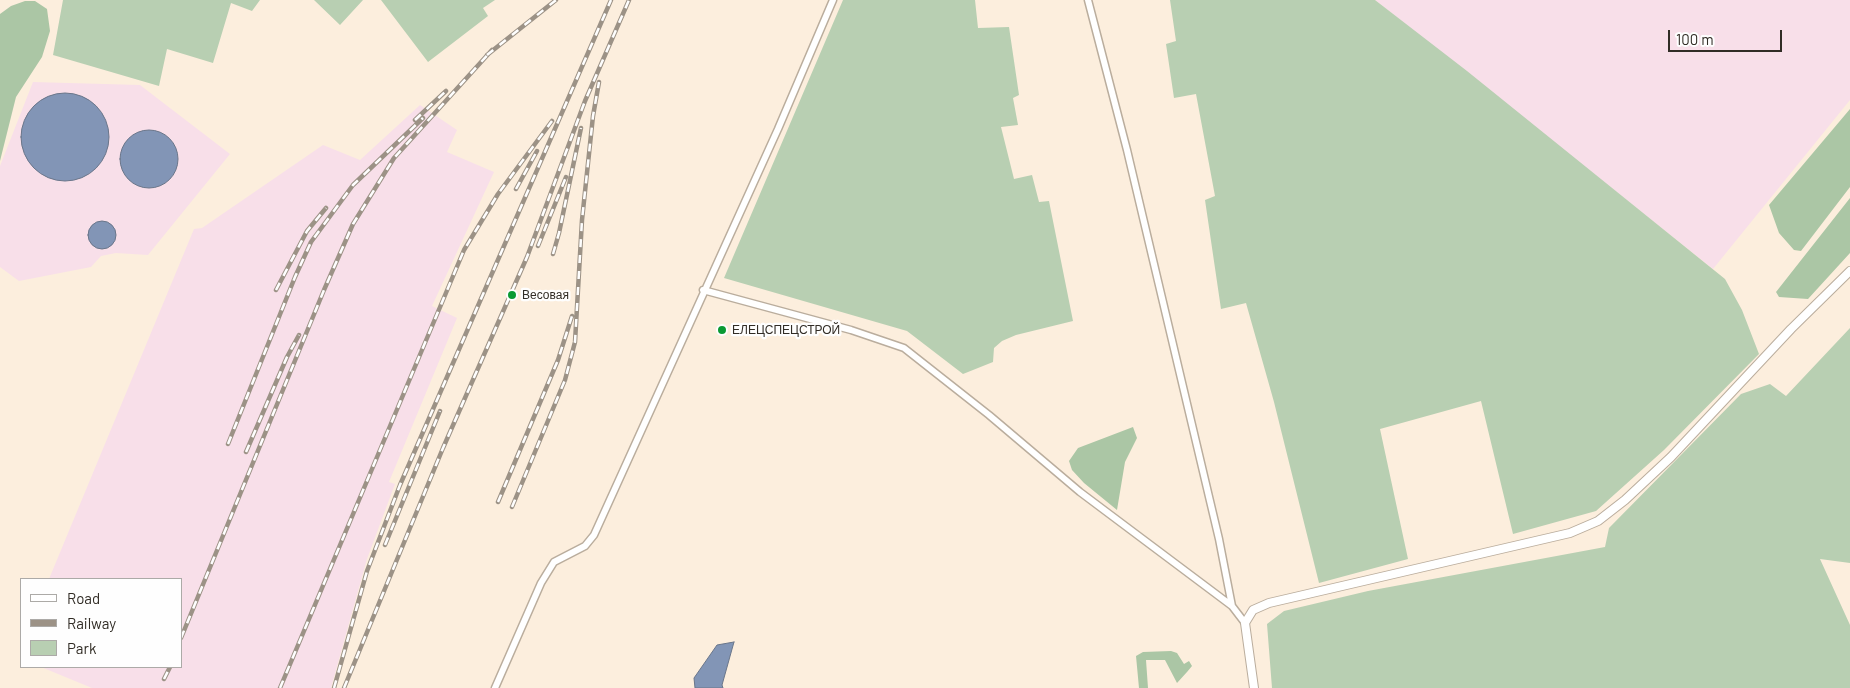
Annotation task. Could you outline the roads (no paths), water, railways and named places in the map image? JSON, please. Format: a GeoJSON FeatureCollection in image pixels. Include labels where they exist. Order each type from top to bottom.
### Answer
{"type":"FeatureCollection","features":[{"type":"Feature","properties":{"kind":"street"},"geometry":{"type":"LineString","coordinates":[[495,688],[541,583],[550,569],[562,556],[585,546],[594,535],[703,290],[778,128],[833,0]]}},
{"type":"Feature","properties":{"kind":"street"},"geometry":{"type":"LineString","coordinates":[[1088,0],[1108,70],[1219,539],[1232,606]]}},
{"type":"Feature","properties":{"kind":"street"},"geometry":{"type":"LineString","coordinates":[[1245,623],[1253,610],[1269,603],[1570,533],[1598,522],[1625,500],[1671,457],[1791,329],[1850,272]]}},
{"type":"Feature","properties":{"kind":"street"},"geometry":{"type":"LineString","coordinates":[[703,290],[851,330],[904,348],[1080,492],[1232,606],[1245,623],[1254,688]]}},
{"type":"Feature","properties":{"kind":"water"},"geometry":{"type":"Polygon","coordinates":[[[65,93],[82,96],[96,106],[106,120],[109,137],[106,154],[96,168],[82,178],[65,181],[48,178],[34,168],[24,154],[21,137],[24,120],[34,106],[48,96],[65,93]]]}},
{"type":"Feature","properties":{"kind":"water"},"geometry":{"type":"Polygon","coordinates":[[[143,130],[155,130],[170,138],[178,153],[178,165],[170,180],[155,188],[143,188],[128,180],[120,165],[120,153],[128,138],[143,130]]]}},
{"type":"Feature","properties":{"kind":"water"},"geometry":{"type":"Polygon","coordinates":[[[102,221],[112,225],[116,235],[112,245],[102,249],[92,245],[88,235],[92,225],[102,221]]]}},
{"type":"Feature","properties":{"kind":"water"},"geometry":{"type":"Polygon","coordinates":[[[734,642],[722,685],[723,688],[695,688],[694,678],[717,645],[734,642]]]}},
{"type":"Feature","properties":{"kind":"railway"},"geometry":{"type":"LineString","coordinates":[[487,55],[556,0]]}},
{"type":"Feature","properties":{"kind":"railway"},"geometry":{"type":"LineString","coordinates":[[334,688],[367,571],[400,485],[611,0]]}},
{"type":"Feature","properties":{"kind":"railway"},"geometry":{"type":"LineString","coordinates":[[344,688],[443,448],[527,257],[585,101],[629,0]]}},
{"type":"Feature","properties":{"kind":"railway"},"geometry":{"type":"LineString","coordinates":[[182,636],[353,224],[394,158],[492,50]]}},
{"type":"Feature","properties":{"kind":"railway"},"geometry":{"type":"LineString","coordinates":[[512,507],[565,380],[575,342],[582,220],[593,116],[599,82]]}},
{"type":"Feature","properties":{"kind":"railway"},"geometry":{"type":"LineString","coordinates":[[415,120],[446,91]]}},
{"type":"Feature","properties":{"kind":"railway"},"geometry":{"type":"LineString","coordinates":[[228,444],[311,242],[353,185],[423,118]]}},
{"type":"Feature","properties":{"kind":"railway"},"geometry":{"type":"LineString","coordinates":[[280,688],[464,250],[498,194],[552,121]]}},
{"type":"Feature","properties":{"kind":"railway"},"geometry":{"type":"LineString","coordinates":[[553,254],[581,128]]}},
{"type":"Feature","properties":{"kind":"railway"},"geometry":{"type":"LineString","coordinates":[[516,189],[537,151]]}},
{"type":"Feature","properties":{"kind":"railway"},"geometry":{"type":"LineString","coordinates":[[538,246],[566,177]]}},
{"type":"Feature","properties":{"kind":"railway"},"geometry":{"type":"LineString","coordinates":[[276,290],[307,231],[326,208]]}},
{"type":"Feature","properties":{"kind":"railway"},"geometry":{"type":"LineString","coordinates":[[498,502],[558,360],[572,316]]}},
{"type":"Feature","properties":{"kind":"railway"},"geometry":{"type":"LineString","coordinates":[[246,452],[287,357],[299,335]]}},
{"type":"Feature","properties":{"kind":"railway"},"geometry":{"type":"LineString","coordinates":[[385,545],[440,411]]}},
{"type":"Feature","properties":{"kind":"railway"},"geometry":{"type":"LineString","coordinates":[[164,679],[170,668]]}},
{"type":"Feature","properties":{"kind":"place","name":"Весовая"},"geometry":{"type":"Point","coordinates":[512,295]}},
{"type":"Feature","properties":{"kind":"place","name":"ЕЛЕЦСПЕЦСТРОЙ"},"geometry":{"type":"Point","coordinates":[722,330]}}]}
